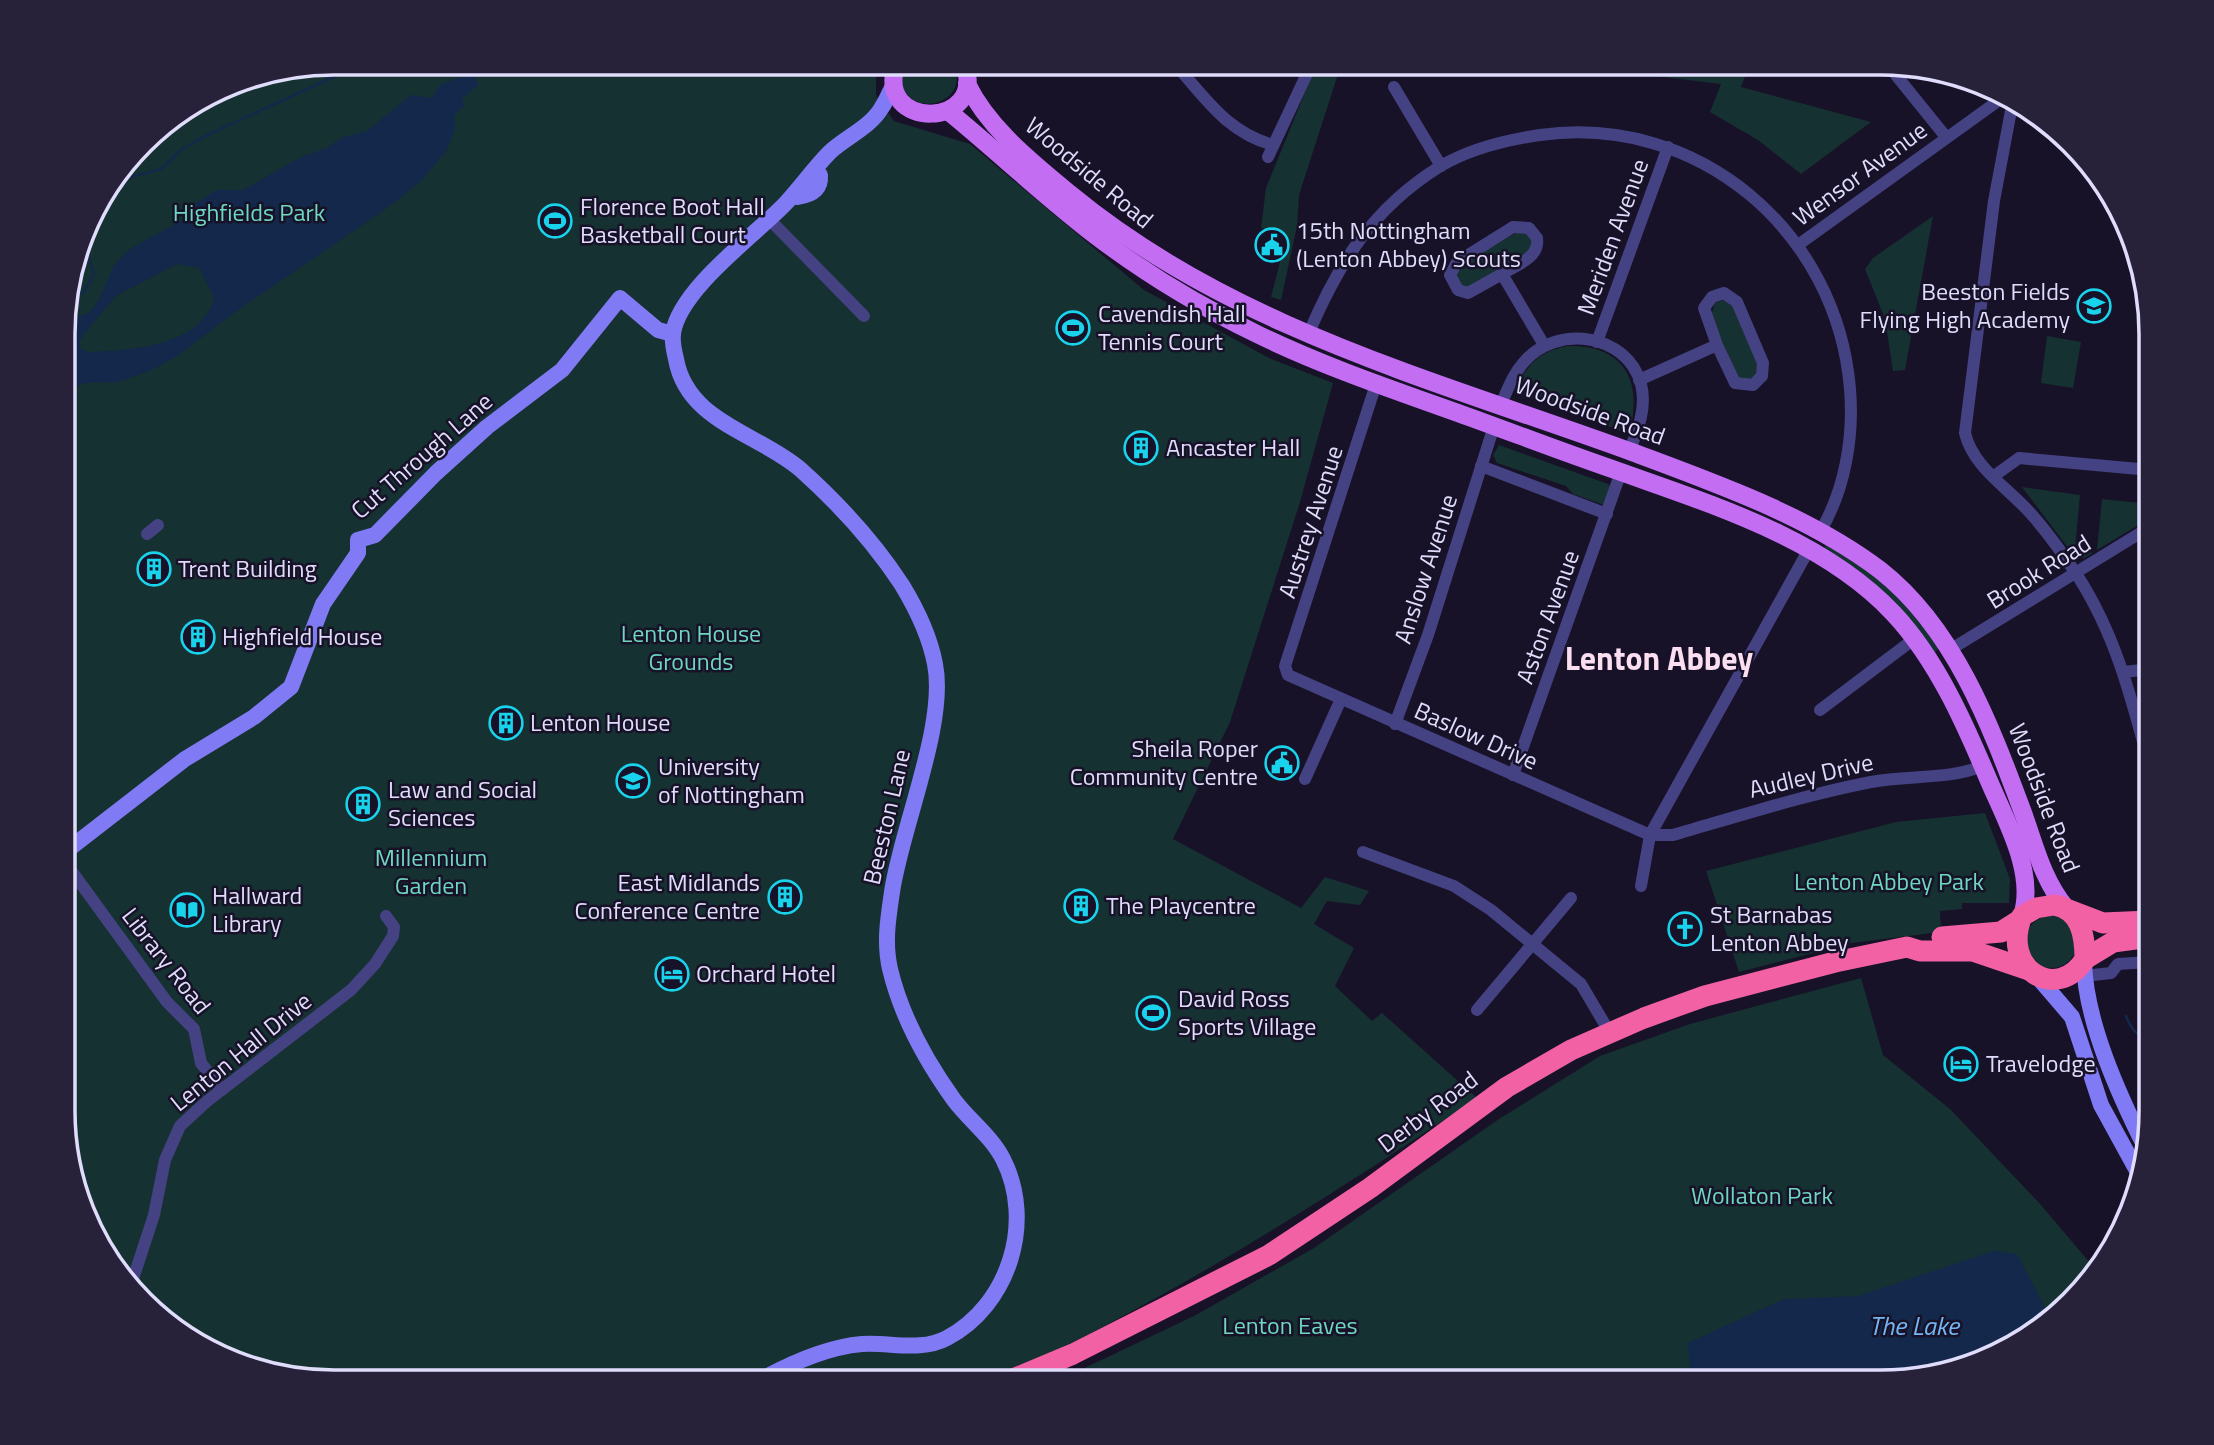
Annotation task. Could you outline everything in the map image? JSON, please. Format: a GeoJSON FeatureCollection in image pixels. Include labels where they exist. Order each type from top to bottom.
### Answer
{"type":"FeatureCollection","features":[{"type":"Feature","properties":{"kind":"highway"},"geometry":{"type":"LineString","coordinates":[[2139,922],[2111,924],[2067,909],[2043,906],[2021,918],[2016,950],[2033,973],[2054,979],[2066,976],[2084,965],[2113,942],[2139,938]]}},
{"type":"Feature","properties":{"kind":"highway"},"geometry":{"type":"LineString","coordinates":[[2067,909],[2082,932],[2084,965]]}},
{"type":"Feature","properties":{"kind":"highway","name":"Derby Road"},"geometry":{"type":"LineString","coordinates":[[1035,1370],[1073,1354],[1269,1255],[1370,1188],[1530,1072],[1610,1033],[1705,996],[1835,962],[1907,947],[1919,939],[2001,932],[2021,918]]}},
{"type":"Feature","properties":{"kind":"highway","name":"Derby Road"},"geometry":{"type":"LineString","coordinates":[[1907,947],[1920,951],[1973,951],[2033,973]]}},
{"type":"Feature","properties":{"kind":"main road"},"geometry":{"type":"LineString","coordinates":[[895,75],[894,85],[898,96],[909,108],[931,115],[948,111],[961,100],[967,84],[966,75]]}},
{"type":"Feature","properties":{"kind":"main road","name":"Woodside Road"},"geometry":{"type":"LineString","coordinates":[[967,84],[982,112],[1035,164],[1137,246],[1222,296],[1308,335],[1695,476],[1820,532],[1880,571],[1909,597],[1931,622],[1992,728],[2046,880],[2067,909]]}},
{"type":"Feature","properties":{"kind":"main road","name":"Woodside Road"},"geometry":{"type":"LineString","coordinates":[[948,111],[1085,227],[1150,274],[1213,312],[1300,355],[1728,512],[1838,567],[1896,616],[1935,672],[1983,766],[2008,825],[2026,881],[2027,900],[2021,918]]}},
{"type":"Feature","properties":{"kind":"main road"},"geometry":{"type":"LineString","coordinates":[[1300,355],[1308,335]]}},
{"type":"Feature","properties":{"kind":"main road"},"geometry":{"type":"LineString","coordinates":[[1494,426],[1501,404]]}},
{"type":"Feature","properties":{"kind":"main road"},"geometry":{"type":"LineString","coordinates":[[1935,672],[1940,658],[1948,651]]}},
{"type":"Feature","properties":{"kind":"street"},"geometry":{"type":"LineString","coordinates":[[1184,75],[1224,120],[1271,151],[1306,75]]}},
{"type":"Feature","properties":{"kind":"street"},"geometry":{"type":"LineString","coordinates":[[1896,76],[1946,137]]}},
{"type":"Feature","properties":{"kind":"street"},"geometry":{"type":"LineString","coordinates":[[673,334],[695,292],[769,219],[820,175],[852,137],[882,108],[894,85]]}},
{"type":"Feature","properties":{"kind":"street"},"geometry":{"type":"LineString","coordinates":[[1394,87],[1441,166]]}},
{"type":"Feature","properties":{"kind":"street","name":"Wensor Avenue"},"geometry":{"type":"LineString","coordinates":[[1798,245],[1995,103]]}},
{"type":"Feature","properties":{"kind":"street"},"geometry":{"type":"LineString","coordinates":[[882,108],[909,108]]}},
{"type":"Feature","properties":{"kind":"street"},"geometry":{"type":"LineString","coordinates":[[2011,111],[1994,201],[1965,426],[1974,455],[2032,515],[2076,574],[2108,630],[2124,672],[2139,727]]}},
{"type":"Feature","properties":{"kind":"street"},"geometry":{"type":"LineString","coordinates":[[1308,335],[1332,279],[1365,232],[1386,209],[1441,166],[1499,143],[1552,133],[1613,134],[1668,147],[1700,161],[1743,189],[1768,210],[1798,245],[1829,299],[1842,340],[1849,378],[1849,444],[1839,488],[1820,532]]}},
{"type":"Feature","properties":{"kind":"street"},"geometry":{"type":"LineString","coordinates":[[793,198],[833,149],[852,137]]}},
{"type":"Feature","properties":{"kind":"street","name":"Meriden Avenue"},"geometry":{"type":"LineString","coordinates":[[1597,342],[1668,147]]}},
{"type":"Feature","properties":{"kind":"street"},"geometry":{"type":"LineString","coordinates":[[769,219],[864,316]]}},
{"type":"Feature","properties":{"kind":"street"},"geometry":{"type":"LineString","coordinates":[[1524,225],[1537,238],[1536,249],[1530,257],[1502,274],[1468,293],[1458,290],[1450,279],[1457,261],[1513,227],[1524,225]]}},
{"type":"Feature","properties":{"kind":"street"},"geometry":{"type":"LineString","coordinates":[[1502,274],[1544,345]]}},
{"type":"Feature","properties":{"kind":"street"},"geometry":{"type":"LineString","coordinates":[[1724,293],[1737,302],[1763,363],[1762,376],[1748,387],[1735,383],[1717,345],[1704,309],[1712,297],[1724,293]]}},
{"type":"Feature","properties":{"kind":"street","name":"Cut Through Lane"},"geometry":{"type":"LineString","coordinates":[[75,844],[185,759],[254,717],[292,687],[323,604],[358,553],[358,540],[375,535],[477,436],[562,370],[620,298],[658,330],[673,334]]}},
{"type":"Feature","properties":{"kind":"street","name":"Beeston Lane"},"geometry":{"type":"LineString","coordinates":[[673,334],[677,369],[698,403],[728,426],[769,447],[797,467],[848,515],[902,586],[926,636],[935,664],[935,702],[928,745],[894,877],[887,936],[888,957],[900,1007],[954,1100],[1003,1160],[1016,1202],[1016,1238],[1009,1266],[990,1302],[965,1327],[930,1344],[866,1344],[843,1348],[780,1370]]}},
{"type":"Feature","properties":{"kind":"street"},"geometry":{"type":"LineString","coordinates":[[1501,404],[1516,371],[1544,345],[1569,338],[1597,342],[1626,357],[1639,380],[1641,420],[1629,451]]}},
{"type":"Feature","properties":{"kind":"street"},"geometry":{"type":"LineString","coordinates":[[1639,380],[1717,345]]}},
{"type":"Feature","properties":{"kind":"street","name":"Austrey Avenue"},"geometry":{"type":"LineString","coordinates":[[1286,673],[1285,666],[1376,384]]}},
{"type":"Feature","properties":{"kind":"street","name":"Anslow Avenue"},"geometry":{"type":"LineString","coordinates":[[1395,724],[1494,426]]}},
{"type":"Feature","properties":{"kind":"street"},"geometry":{"type":"LineString","coordinates":[[1994,476],[2018,458],[2139,469]]}},
{"type":"Feature","properties":{"kind":"street"},"geometry":{"type":"LineString","coordinates":[[1482,466],[1607,513]]}},
{"type":"Feature","properties":{"kind":"street","name":"Aston Avenue"},"geometry":{"type":"LineString","coordinates":[[1513,775],[1621,472]]}},
{"type":"Feature","properties":{"kind":"street"},"geometry":{"type":"LineString","coordinates":[[147,534],[158,525]]}},
{"type":"Feature","properties":{"kind":"street","name":"Brook Road"},"geometry":{"type":"LineString","coordinates":[[1948,651],[2139,534]]}},
{"type":"Feature","properties":{"kind":"street"},"geometry":{"type":"LineString","coordinates":[[1640,886],[1650,835],[1808,551]]}},
{"type":"Feature","properties":{"kind":"street"},"geometry":{"type":"LineString","coordinates":[[1820,710],[1913,639]]}},
{"type":"Feature","properties":{"kind":"street"},"geometry":{"type":"LineString","coordinates":[[2124,672],[2139,670]]}},
{"type":"Feature","properties":{"kind":"street","name":"Baslow Drive"},"geometry":{"type":"LineString","coordinates":[[1286,673],[1395,724],[1650,835]]}},
{"type":"Feature","properties":{"kind":"street"},"geometry":{"type":"LineString","coordinates":[[1305,779],[1341,699]]}},
{"type":"Feature","properties":{"kind":"street","name":"Audley Drive"},"geometry":{"type":"LineString","coordinates":[[1650,835],[1673,835],[1840,789],[1894,779],[1963,772],[1983,766]]}},
{"type":"Feature","properties":{"kind":"street"},"geometry":{"type":"LineString","coordinates":[[1363,852],[1390,856],[1462,890],[1533,944],[1587,990],[1610,1033]]}},
{"type":"Feature","properties":{"kind":"street","name":"Library Road"},"geometry":{"type":"LineString","coordinates":[[75,876],[167,1002],[194,1029],[201,1063],[222,1090]]}},
{"type":"Feature","properties":{"kind":"street"},"geometry":{"type":"LineString","coordinates":[[1477,1010],[1571,898]]}},
{"type":"Feature","properties":{"kind":"street","name":"Lenton Hall Drive"},"geometry":{"type":"LineString","coordinates":[[134,1275],[154,1216],[164,1160],[172,1138],[180,1126],[351,990],[375,964],[393,936],[394,927],[386,916]]}},
{"type":"Feature","properties":{"kind":"street"},"geometry":{"type":"LineString","coordinates":[[2084,965],[2110,973],[2118,964],[2139,963]]}},
{"type":"Feature","properties":{"kind":"street"},"geometry":{"type":"LineString","coordinates":[[2084,965],[2103,1045],[2126,1109],[2138,1132]]}},
{"type":"Feature","properties":{"kind":"street"},"geometry":{"type":"LineString","coordinates":[[2033,973],[2071,1017],[2101,1105],[2134,1163]]}},
{"type":"Feature","properties":{"kind":"street"},"geometry":{"type":"LineString","coordinates":[[2083,1054],[2103,1045]]}},
{"type":"Feature","properties":{"kind":"green space","name":"University of Nottingham"},"geometry":{"type":"Polygon","coordinates":[[[876,75],[876,95],[894,121],[970,144],[1144,290],[1269,358],[1333,383],[1300,502],[1230,722],[1173,839],[1301,908],[1325,877],[1369,891],[1360,905],[1327,901],[1314,924],[1354,948],[1335,986],[1372,1021],[1382,1013],[1477,1098],[1246,1246],[1094,1332],[1005,1370],[300,1368],[235,1350],[190,1326],[163,1306],[139,1282],[119,1255],[95,1210],[84,1178],[77,1145],[75,1111],[77,300],[95,235],[119,190],[139,163],[163,139],[190,119],[235,95],[300,77],[876,75]]]}},
{"type":"Feature","properties":{"kind":"green space"},"geometry":{"type":"Polygon","coordinates":[[[902,75],[957,76],[955,87],[949,96],[940,102],[929,104],[908,96],[901,84],[902,75]]]}},
{"type":"Feature","properties":{"kind":"green space"},"geometry":{"type":"Polygon","coordinates":[[[1312,75],[1338,75],[1299,195],[1297,226],[1281,300],[1271,297],[1284,234],[1261,228],[1266,188],[1312,75]]]}},
{"type":"Feature","properties":{"kind":"green space"},"geometry":{"type":"Polygon","coordinates":[[[1647,75],[1746,75],[1741,87],[1871,122],[1801,174],[1758,140],[1710,112],[1721,84],[1647,75]]]}},
{"type":"Feature","properties":{"kind":"green space"},"geometry":{"type":"Polygon","coordinates":[[[1933,216],[1905,370],[1893,371],[1885,319],[1865,269],[1873,258],[1933,216]]]}},
{"type":"Feature","properties":{"kind":"green space"},"geometry":{"type":"Polygon","coordinates":[[[1521,230],[1533,237],[1531,252],[1467,288],[1458,285],[1455,268],[1521,230]]]}},
{"type":"Feature","properties":{"kind":"green space"},"geometry":{"type":"Polygon","coordinates":[[[1726,299],[1733,302],[1760,367],[1758,373],[1749,381],[1739,380],[1711,316],[1715,303],[1726,299]]]}},
{"type":"Feature","properties":{"kind":"green space"},"geometry":{"type":"Polygon","coordinates":[[[2047,336],[2081,342],[2073,388],[2041,383],[2047,336]]]}},
{"type":"Feature","properties":{"kind":"green space"},"geometry":{"type":"Polygon","coordinates":[[[1568,346],[1588,347],[1604,352],[1626,370],[1634,399],[1629,434],[1515,392],[1534,361],[1549,351],[1568,346]]]}},
{"type":"Feature","properties":{"kind":"green space"},"geometry":{"type":"Polygon","coordinates":[[[1499,445],[1608,484],[1610,486],[1604,505],[1573,494],[1566,486],[1497,463],[1493,455],[1499,445]]]}},
{"type":"Feature","properties":{"kind":"green space"},"geometry":{"type":"Polygon","coordinates":[[[2022,487],[2080,495],[2075,549],[2093,553],[2084,558],[2075,557],[2022,487]]]}},
{"type":"Feature","properties":{"kind":"green space"},"geometry":{"type":"Polygon","coordinates":[[[2102,499],[2139,503],[2139,525],[2097,550],[2102,499]]]}},
{"type":"Feature","properties":{"kind":"green space"},"geometry":{"type":"Polygon","coordinates":[[[1828,541],[1911,604],[1940,647],[1932,655],[1823,550],[1828,541]]]}},
{"type":"Feature","properties":{"kind":"green space","name":"Lenton Abbey Park"},"geometry":{"type":"Polygon","coordinates":[[[1985,813],[2010,879],[2009,903],[1962,903],[1962,909],[1940,911],[1941,932],[1851,943],[1739,972],[1706,871],[1896,822],[1985,813]]]}},
{"type":"Feature","properties":{"kind":"green space"},"geometry":{"type":"Polygon","coordinates":[[[2051,916],[2070,923],[2077,942],[2070,961],[2051,968],[2032,961],[2025,942],[2032,923],[2051,916]]]}},
{"type":"Feature","properties":{"kind":"green space","name":"Wollaton Park"},"geometry":{"type":"Polygon","coordinates":[[[1861,978],[1883,1055],[1950,1109],[2041,1205],[2089,1262],[2075,1282],[2051,1306],[2024,1326],[1979,1350],[1914,1368],[1080,1370],[1194,1316],[1314,1248],[1499,1119],[1600,1056],[1690,1024],[1861,978]]]}},
{"type":"Feature","properties":{"kind":"water"},"geometry":{"type":"Polygon","coordinates":[[[466,75],[472,75],[479,84],[462,99],[464,106],[454,116],[455,130],[447,150],[421,181],[390,206],[231,315],[179,355],[152,370],[119,382],[84,383],[75,389],[76,316],[90,312],[99,300],[114,265],[130,249],[189,216],[195,204],[216,190],[243,190],[303,156],[327,148],[343,137],[367,131],[411,95],[431,98],[440,85],[466,75]],[[177,264],[116,296],[83,335],[79,342],[81,349],[90,352],[144,347],[181,335],[196,326],[207,313],[214,297],[199,268],[177,264]]]}},
{"type":"Feature","properties":{"kind":"water","name":"The Lake"},"geometry":{"type":"Polygon","coordinates":[[[1994,1251],[2017,1254],[2046,1309],[2024,1326],[1979,1350],[1914,1368],[1689,1370],[1688,1343],[1784,1299],[1858,1296],[1994,1251]]]}},
{"type":"Feature","properties":{"kind":"waterway"},"geometry":{"type":"LineString","coordinates":[[128,178],[161,169],[181,150],[203,137],[338,75]]}},
{"type":"Feature","properties":{"kind":"waterway"},"geometry":{"type":"LineString","coordinates":[[78,294],[83,293],[94,275],[88,253]]}},
{"type":"Feature","properties":{"kind":"waterway"},"geometry":{"type":"LineString","coordinates":[[2126,1016],[2139,1034]]}},
{"type":"Feature","properties":{"kind":"place","name":"Florence Boot Hall Basketball Court"},"geometry":{"type":"Point","coordinates":[555,221]}},
{"type":"Feature","properties":{"kind":"place","name":"15th Nottingham (Lenton Abbey) Scouts"},"geometry":{"type":"Point","coordinates":[1272,245]}},
{"type":"Feature","properties":{"kind":"place","name":"Beeston Fields Flying High Academy"},"geometry":{"type":"Point","coordinates":[2094,306]}},
{"type":"Feature","properties":{"kind":"place","name":"Cavendish Hall Tennis Court"},"geometry":{"type":"Point","coordinates":[1073,328]}},
{"type":"Feature","properties":{"kind":"place","name":"Ancaster Hall"},"geometry":{"type":"Point","coordinates":[1141,448]}},
{"type":"Feature","properties":{"kind":"place","name":"Trent Building"},"geometry":{"type":"Point","coordinates":[154,569]}},
{"type":"Feature","properties":{"kind":"place","name":"Highfield House"},"geometry":{"type":"Point","coordinates":[198,637]}},
{"type":"Feature","properties":{"kind":"place","name":"Lenton House"},"geometry":{"type":"Point","coordinates":[506,723]}},
{"type":"Feature","properties":{"kind":"place","name":"Sheila Roper Community Centre"},"geometry":{"type":"Point","coordinates":[1282,763]}},
{"type":"Feature","properties":{"kind":"place","name":"University of Nottingham"},"geometry":{"type":"Point","coordinates":[633,781]}},
{"type":"Feature","properties":{"kind":"place","name":"Law and Social Sciences"},"geometry":{"type":"Point","coordinates":[363,804]}},
{"type":"Feature","properties":{"kind":"place","name":"East Midlands Conference Centre"},"geometry":{"type":"Point","coordinates":[785,897]}},
{"type":"Feature","properties":{"kind":"place","name":"The Playcentre"},"geometry":{"type":"Point","coordinates":[1081,906]}},
{"type":"Feature","properties":{"kind":"place","name":"Hallward Library"},"geometry":{"type":"Point","coordinates":[187,910]}},
{"type":"Feature","properties":{"kind":"place","name":"St Barnabas Lenton Abbey"},"geometry":{"type":"Point","coordinates":[1685,929]}},
{"type":"Feature","properties":{"kind":"place","name":"Orchard Hotel"},"geometry":{"type":"Point","coordinates":[672,974]}},
{"type":"Feature","properties":{"kind":"place","name":"David Ross Sports Village"},"geometry":{"type":"Point","coordinates":[1153,1013]}},
{"type":"Feature","properties":{"kind":"place","name":"Travelodge"},"geometry":{"type":"Point","coordinates":[1961,1064]}},
{"type":"Feature","properties":{"kind":"district","name":"Lenton Abbey"},"geometry":{"type":"Point","coordinates":[1659,659]}},
{"type":"Feature","properties":{"kind":"park label","name":"Highfields Park"},"geometry":{"type":"Point","coordinates":[249,213]}},
{"type":"Feature","properties":{"kind":"park label","name":"Lenton House Grounds"},"geometry":{"type":"Point","coordinates":[691,648]}},
{"type":"Feature","properties":{"kind":"park label","name":"Millennium Garden"},"geometry":{"type":"Point","coordinates":[431,872]}},
{"type":"Feature","properties":{"kind":"park label","name":"Lenton Eaves"},"geometry":{"type":"Point","coordinates":[1290,1326]}}]}
